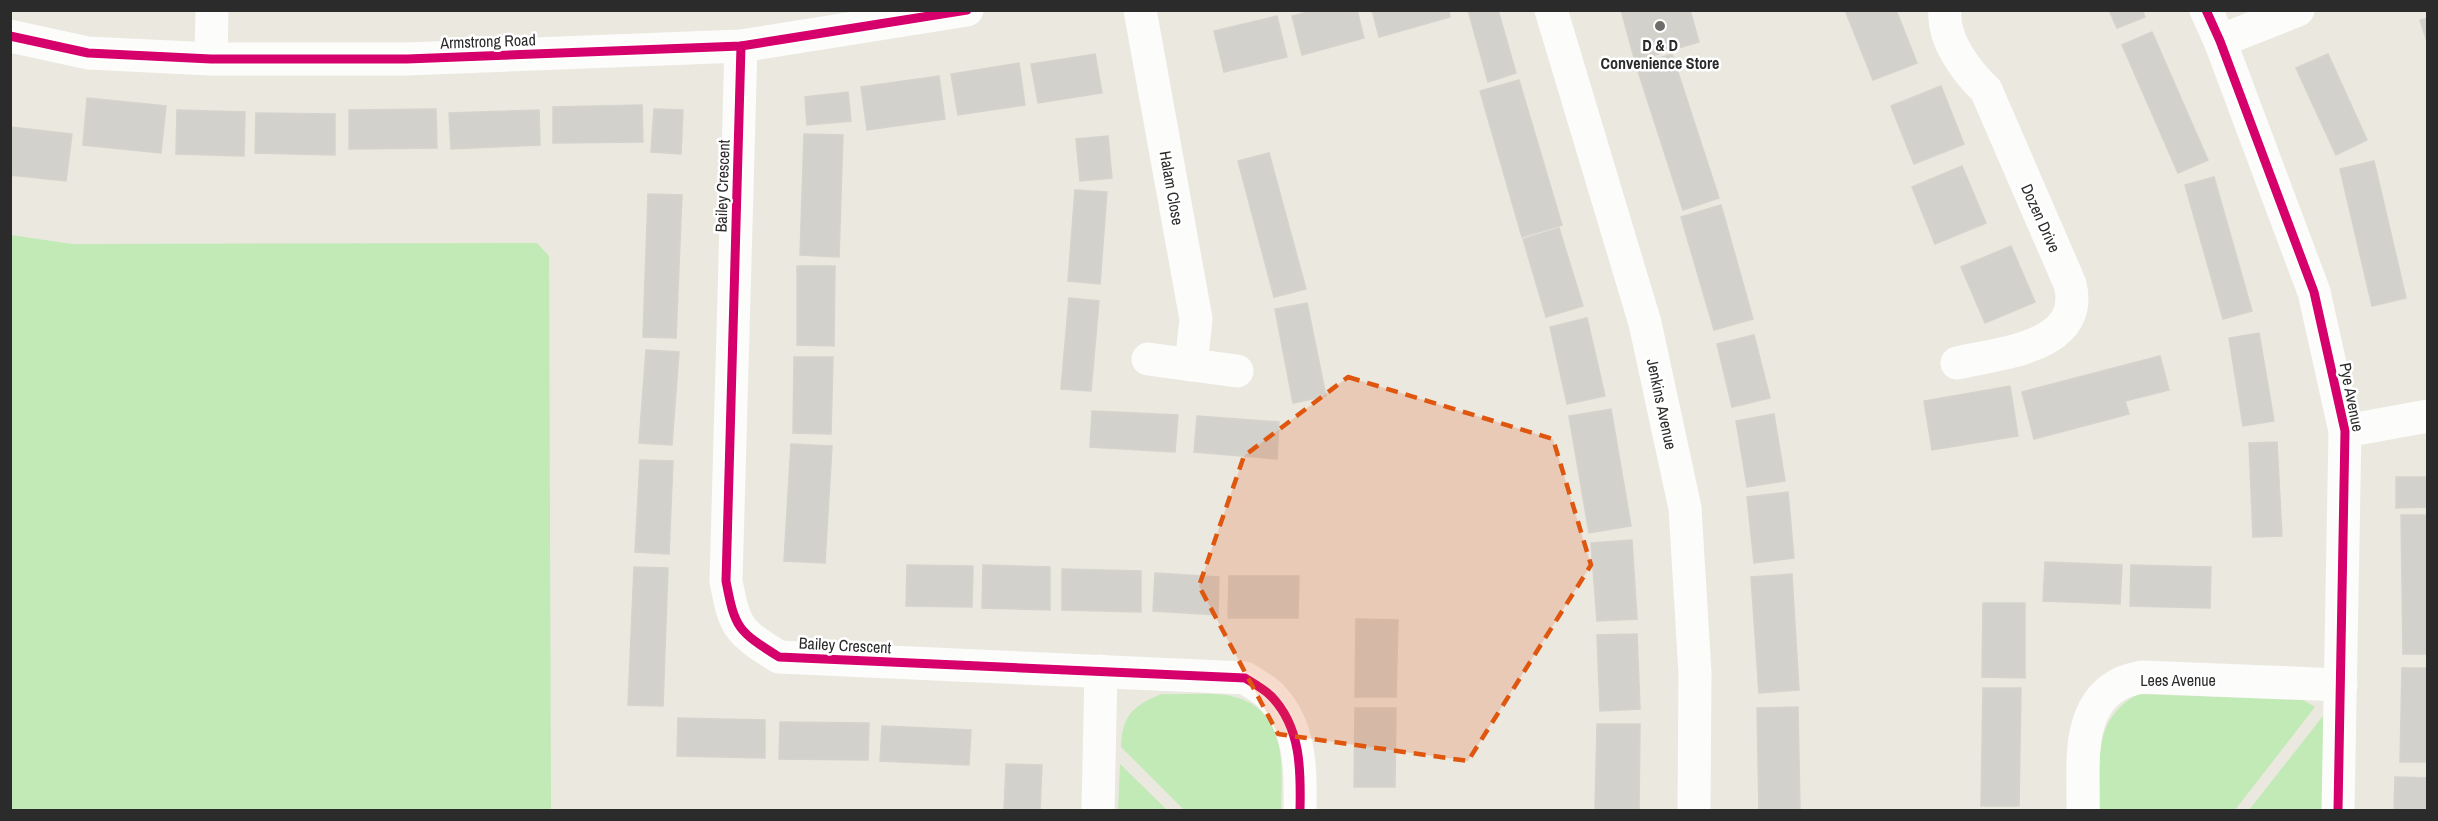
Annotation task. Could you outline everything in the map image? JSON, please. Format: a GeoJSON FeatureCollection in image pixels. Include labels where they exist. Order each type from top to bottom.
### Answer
{"type":"FeatureCollection","features":[{"type":"Feature","properties":{"kind":"street"},"geometry":{"type":"LineString","coordinates":[[211,59],[212,10]]}},
{"type":"Feature","properties":{"kind":"street","name":"Armstrong Road"},"geometry":{"type":"LineString","coordinates":[[10,36],[88,53],[211,59],[407,59],[741,46],[967,10]]}},
{"type":"Feature","properties":{"kind":"street","name":"Halam Close"},"geometry":{"type":"LineString","coordinates":[[1140,10],[1196,319],[1191,365]]}},
{"type":"Feature","properties":{"kind":"street","name":"Jenkins Avenue"},"geometry":{"type":"LineString","coordinates":[[1551,10],[1645,323],[1684,508],[1695,673],[1695,810]]}},
{"type":"Feature","properties":{"kind":"street","name":"Dozen Drive"},"geometry":{"type":"LineString","coordinates":[[1945,10],[1944,22],[1962,65],[1986,90],[2070,284],[2073,296],[2070,312],[2063,327],[2038,344],[1957,363]]}},
{"type":"Feature","properties":{"kind":"street","name":"Pye Avenue"},"geometry":{"type":"LineString","coordinates":[[2206,10],[2220,41],[2314,292],[2345,431],[2338,810]]}},
{"type":"Feature","properties":{"kind":"street"},"geometry":{"type":"LineString","coordinates":[[2220,41],[2298,10]]}},
{"type":"Feature","properties":{"kind":"street","name":"Bailey Crescent"},"geometry":{"type":"LineString","coordinates":[[741,46],[726,581],[732,616],[748,637],[779,657],[1245,678],[1271,696],[1293,728],[1300,776],[1300,810]]}},
{"type":"Feature","properties":{"kind":"street"},"geometry":{"type":"LineString","coordinates":[[1148,359],[1237,371]]}},
{"type":"Feature","properties":{"kind":"street"},"geometry":{"type":"LineString","coordinates":[[2345,431],[2427,416]]}},
{"type":"Feature","properties":{"kind":"street"},"geometry":{"type":"LineString","coordinates":[[1098,810],[1101,671]]}},
{"type":"Feature","properties":{"kind":"street","name":"Lees Avenue"},"geometry":{"type":"LineString","coordinates":[[2083,810],[2085,729],[2097,704],[2116,686],[2142,676],[2341,686]]}},
{"type":"Feature","properties":{"kind":"highlighted area"},"geometry":{"type":"Polygon","coordinates":[[[1348,377],[1553,439],[1591,565],[1468,761],[1278,734],[1199,586],[1244,456],[1348,377]]]}},
{"type":"Feature","properties":{"kind":"green space"},"geometry":{"type":"Polygon","coordinates":[[[11,235],[72,244],[537,243],[549,256],[551,810],[11,810],[11,235]]]}},
{"type":"Feature","properties":{"kind":"green space"},"geometry":{"type":"Polygon","coordinates":[[[1162,694],[1231,696],[1250,703],[1263,713],[1278,741],[1282,775],[1281,810],[1184,810],[1121,747],[1124,727],[1131,713],[1137,707],[1162,694]]]}},
{"type":"Feature","properties":{"kind":"green space"},"geometry":{"type":"Polygon","coordinates":[[[2138,694],[2303,700],[2315,707],[2235,810],[2100,810],[2101,744],[2105,730],[2112,717],[2123,705],[2138,694]]]}},
{"type":"Feature","properties":{"kind":"green space"},"geometry":{"type":"Polygon","coordinates":[[[2323,716],[2325,810],[2249,810],[2323,716]]]}},
{"type":"Feature","properties":{"kind":"green space"},"geometry":{"type":"Polygon","coordinates":[[[1120,764],[1167,810],[1118,810],[1120,764]]]}},
{"type":"Feature","properties":{"kind":"building"},"geometry":{"type":"Polygon","coordinates":[[[1315,10],[1357,10],[1364,38],[1302,55],[1292,16],[1315,10]]]}},
{"type":"Feature","properties":{"kind":"building"},"geometry":{"type":"Polygon","coordinates":[[[1372,10],[1449,10],[1450,17],[1379,37],[1372,10]]]}},
{"type":"Feature","properties":{"kind":"building"},"geometry":{"type":"Polygon","coordinates":[[[1468,10],[1498,10],[1516,73],[1488,82],[1468,10]]]}},
{"type":"Feature","properties":{"kind":"building","name":"D & D Convenience Store"},"geometry":{"type":"Polygon","coordinates":[[[1621,10],[1690,10],[1699,42],[1635,61],[1621,10]]]}},
{"type":"Feature","properties":{"kind":"building"},"geometry":{"type":"Polygon","coordinates":[[[1845,10],[1896,10],[1917,63],[1873,80],[1845,10]]]}},
{"type":"Feature","properties":{"kind":"building"},"geometry":{"type":"Polygon","coordinates":[[[2109,10],[2142,10],[2145,17],[2117,28],[2109,10]]]}},
{"type":"Feature","properties":{"kind":"building"},"geometry":{"type":"Polygon","coordinates":[[[1277,16],[1287,57],[1224,72],[1214,31],[1277,16]]]}},
{"type":"Feature","properties":{"kind":"building"},"geometry":{"type":"Polygon","coordinates":[[[2428,18],[2428,45],[2420,20],[2428,18]]]}},
{"type":"Feature","properties":{"kind":"building"},"geometry":{"type":"Polygon","coordinates":[[[2152,32],[2208,160],[2178,173],[2122,45],[2152,32]]]}},
{"type":"Feature","properties":{"kind":"building"},"geometry":{"type":"Polygon","coordinates":[[[1095,54],[1102,93],[1038,103],[1031,64],[1095,54]]]}},
{"type":"Feature","properties":{"kind":"building"},"geometry":{"type":"Polygon","coordinates":[[[1672,54],[1719,198],[1683,210],[1636,65],[1672,54]]]}},
{"type":"Feature","properties":{"kind":"building"},"geometry":{"type":"Polygon","coordinates":[[[2328,54],[2367,140],[2336,155],[2296,68],[2328,54]]]}},
{"type":"Feature","properties":{"kind":"building"},"geometry":{"type":"Polygon","coordinates":[[[1019,63],[1025,105],[958,115],[951,74],[1019,63]]]}},
{"type":"Feature","properties":{"kind":"building"},"geometry":{"type":"Polygon","coordinates":[[[939,76],[945,119],[867,130],[861,87],[939,76]]]}},
{"type":"Feature","properties":{"kind":"building"},"geometry":{"type":"Polygon","coordinates":[[[1519,80],[1562,225],[1522,237],[1480,91],[1519,80]]]}},
{"type":"Feature","properties":{"kind":"building"},"geometry":{"type":"Polygon","coordinates":[[[1941,86],[1964,144],[1914,164],[1891,106],[1941,86]]]}},
{"type":"Feature","properties":{"kind":"building"},"geometry":{"type":"Polygon","coordinates":[[[848,92],[851,121],[807,125],[805,97],[848,92]]]}},
{"type":"Feature","properties":{"kind":"building"},"geometry":{"type":"Polygon","coordinates":[[[87,98],[166,106],[161,153],[83,145],[87,98]]]}},
{"type":"Feature","properties":{"kind":"building"},"geometry":{"type":"Polygon","coordinates":[[[642,105],[643,142],[553,143],[553,107],[642,105]]]}},
{"type":"Feature","properties":{"kind":"building"},"geometry":{"type":"Polygon","coordinates":[[[436,109],[437,148],[349,149],[349,110],[436,109]]]}},
{"type":"Feature","properties":{"kind":"building"},"geometry":{"type":"Polygon","coordinates":[[[654,109],[683,110],[681,154],[651,152],[654,109]]]}},
{"type":"Feature","properties":{"kind":"building"},"geometry":{"type":"Polygon","coordinates":[[[177,110],[245,112],[244,156],[176,154],[177,110]]]}},
{"type":"Feature","properties":{"kind":"building"},"geometry":{"type":"Polygon","coordinates":[[[539,110],[540,145],[451,149],[449,113],[539,110]]]}},
{"type":"Feature","properties":{"kind":"building"},"geometry":{"type":"Polygon","coordinates":[[[256,113],[335,114],[335,155],[255,153],[256,113]]]}},
{"type":"Feature","properties":{"kind":"building"},"geometry":{"type":"Polygon","coordinates":[[[10,127],[72,134],[66,181],[10,175],[10,127]]]}},
{"type":"Feature","properties":{"kind":"building"},"geometry":{"type":"Polygon","coordinates":[[[804,134],[843,135],[839,257],[800,255],[804,134]]]}},
{"type":"Feature","properties":{"kind":"building"},"geometry":{"type":"Polygon","coordinates":[[[1108,136],[1112,178],[1080,181],[1076,139],[1108,136]]]}},
{"type":"Feature","properties":{"kind":"building"},"geometry":{"type":"Polygon","coordinates":[[[1269,153],[1306,289],[1274,297],[1238,161],[1269,153]]]}},
{"type":"Feature","properties":{"kind":"building"},"geometry":{"type":"Polygon","coordinates":[[[2374,161],[2406,298],[2372,306],[2340,169],[2374,161]]]}},
{"type":"Feature","properties":{"kind":"building"},"geometry":{"type":"Polygon","coordinates":[[[1962,166],[1986,223],[1935,244],[1912,187],[1962,166]]]}},
{"type":"Feature","properties":{"kind":"building"},"geometry":{"type":"Polygon","coordinates":[[[2214,177],[2252,311],[2223,319],[2185,185],[2214,177]]]}},
{"type":"Feature","properties":{"kind":"building"},"geometry":{"type":"Polygon","coordinates":[[[1075,190],[1107,192],[1100,284],[1068,281],[1075,190]]]}},
{"type":"Feature","properties":{"kind":"building"},"geometry":{"type":"Polygon","coordinates":[[[648,194],[682,195],[676,338],[643,337],[648,194]]]}},
{"type":"Feature","properties":{"kind":"building"},"geometry":{"type":"Polygon","coordinates":[[[1721,205],[1753,319],[1714,330],[1681,217],[1721,205]]]}},
{"type":"Feature","properties":{"kind":"building"},"geometry":{"type":"Polygon","coordinates":[[[1559,228],[1583,306],[1546,317],[1523,239],[1559,228]]]}},
{"type":"Feature","properties":{"kind":"building"},"geometry":{"type":"Polygon","coordinates":[[[2011,246],[2035,302],[1985,323],[1961,267],[2011,246]]]}},
{"type":"Feature","properties":{"kind":"building"},"geometry":{"type":"Polygon","coordinates":[[[797,266],[835,266],[834,346],[797,345],[797,266]]]}},
{"type":"Feature","properties":{"kind":"building"},"geometry":{"type":"Polygon","coordinates":[[[1069,298],[1099,301],[1091,391],[1061,389],[1069,298]]]}},
{"type":"Feature","properties":{"kind":"building"},"geometry":{"type":"Polygon","coordinates":[[[1307,303],[1326,396],[1293,403],[1275,309],[1307,303]]]}},
{"type":"Feature","properties":{"kind":"building"},"geometry":{"type":"Polygon","coordinates":[[[1587,318],[1605,396],[1567,404],[1550,327],[1587,318]]]}},
{"type":"Feature","properties":{"kind":"building"},"geometry":{"type":"Polygon","coordinates":[[[2259,333],[2274,421],[2243,426],[2229,338],[2259,333]]]}},
{"type":"Feature","properties":{"kind":"building"},"geometry":{"type":"Polygon","coordinates":[[[1754,335],[1770,398],[1732,407],[1717,344],[1754,335]]]}},
{"type":"Feature","properties":{"kind":"building"},"geometry":{"type":"Polygon","coordinates":[[[646,350],[679,352],[672,445],[639,443],[646,350]]]}},
{"type":"Feature","properties":{"kind":"building"},"geometry":{"type":"Polygon","coordinates":[[[2160,356],[2169,390],[2125,401],[2129,414],[2034,439],[2022,392],[2160,356]]]}},
{"type":"Feature","properties":{"kind":"building"},"geometry":{"type":"Polygon","coordinates":[[[794,357],[833,357],[831,434],[793,433],[794,357]]]}},
{"type":"Feature","properties":{"kind":"building"},"geometry":{"type":"Polygon","coordinates":[[[2010,386],[2018,436],[1932,450],[1924,401],[2010,386]]]}},
{"type":"Feature","properties":{"kind":"building"},"geometry":{"type":"Polygon","coordinates":[[[1611,409],[1631,526],[1589,533],[1569,416],[1611,409]]]}},
{"type":"Feature","properties":{"kind":"building"},"geometry":{"type":"Polygon","coordinates":[[[1092,411],[1178,415],[1175,452],[1090,447],[1092,411]]]}},
{"type":"Feature","properties":{"kind":"building"},"geometry":{"type":"Polygon","coordinates":[[[1774,414],[1785,481],[1747,487],[1736,421],[1774,414]]]}},
{"type":"Feature","properties":{"kind":"building"},"geometry":{"type":"Polygon","coordinates":[[[1197,416],[1279,422],[1277,459],[1194,452],[1197,416]]]}},
{"type":"Feature","properties":{"kind":"building"},"geometry":{"type":"Polygon","coordinates":[[[2277,442],[2282,536],[2253,537],[2249,443],[2277,442]]]}},
{"type":"Feature","properties":{"kind":"building"},"geometry":{"type":"Polygon","coordinates":[[[791,444],[832,446],[825,563],[784,561],[791,444]]]}},
{"type":"Feature","properties":{"kind":"building"},"geometry":{"type":"Polygon","coordinates":[[[640,460],[673,461],[669,554],[635,552],[640,460]]]}},
{"type":"Feature","properties":{"kind":"building"},"geometry":{"type":"Polygon","coordinates":[[[2396,477],[2428,477],[2428,507],[2396,508],[2396,477]]]}},
{"type":"Feature","properties":{"kind":"building"},"geometry":{"type":"Polygon","coordinates":[[[1788,492],[1794,558],[1754,563],[1747,497],[1788,492]]]}},
{"type":"Feature","properties":{"kind":"building"},"geometry":{"type":"Polygon","coordinates":[[[2401,515],[2428,515],[2428,654],[2403,654],[2401,515]]]}},
{"type":"Feature","properties":{"kind":"building"},"geometry":{"type":"Polygon","coordinates":[[[1632,540],[1637,619],[1597,621],[1591,543],[1632,540]]]}},
{"type":"Feature","properties":{"kind":"building"},"geometry":{"type":"Polygon","coordinates":[[[2045,562],[2122,565],[2120,604],[2043,601],[2045,562]]]}},
{"type":"Feature","properties":{"kind":"building"},"geometry":{"type":"Polygon","coordinates":[[[907,565],[973,566],[972,607],[906,606],[907,565]]]}},
{"type":"Feature","properties":{"kind":"building"},"geometry":{"type":"Polygon","coordinates":[[[983,565],[1050,567],[1050,610],[982,608],[983,565]]]}},
{"type":"Feature","properties":{"kind":"building"},"geometry":{"type":"Polygon","coordinates":[[[2131,565],[2211,567],[2210,608],[2130,606],[2131,565]]]}},
{"type":"Feature","properties":{"kind":"building"},"geometry":{"type":"Polygon","coordinates":[[[634,567],[668,568],[663,706],[628,705],[634,567]]]}},
{"type":"Feature","properties":{"kind":"building"},"geometry":{"type":"Polygon","coordinates":[[[1062,569],[1141,571],[1141,612],[1062,610],[1062,569]]]}},
{"type":"Feature","properties":{"kind":"building"},"geometry":{"type":"Polygon","coordinates":[[[1155,573],[1219,577],[1218,615],[1153,611],[1155,573]]]}},
{"type":"Feature","properties":{"kind":"building"},"geometry":{"type":"Polygon","coordinates":[[[1792,574],[1799,690],[1759,693],[1751,577],[1792,574]]]}},
{"type":"Feature","properties":{"kind":"building"},"geometry":{"type":"Polygon","coordinates":[[[1229,576],[1299,576],[1298,618],[1228,618],[1229,576]]]}},
{"type":"Feature","properties":{"kind":"building"},"geometry":{"type":"Polygon","coordinates":[[[1983,603],[2025,603],[2025,678],[1982,677],[1983,603]]]}},
{"type":"Feature","properties":{"kind":"building"},"geometry":{"type":"Polygon","coordinates":[[[1356,619],[1398,620],[1396,697],[1355,697],[1356,619]]]}},
{"type":"Feature","properties":{"kind":"building"},"geometry":{"type":"Polygon","coordinates":[[[1637,634],[1640,709],[1600,711],[1597,635],[1637,634]]]}},
{"type":"Feature","properties":{"kind":"building"},"geometry":{"type":"Polygon","coordinates":[[[2402,668],[2428,668],[2428,762],[2400,762],[2402,668]]]}},
{"type":"Feature","properties":{"kind":"building"},"geometry":{"type":"Polygon","coordinates":[[[1983,688],[2021,688],[2019,806],[1981,806],[1983,688]]]}},
{"type":"Feature","properties":{"kind":"building"},"geometry":{"type":"Polygon","coordinates":[[[1798,707],[1800,810],[1759,810],[1757,708],[1798,707]]]}},
{"type":"Feature","properties":{"kind":"building"},"geometry":{"type":"Polygon","coordinates":[[[1355,708],[1396,708],[1395,787],[1354,787],[1355,708]]]}},
{"type":"Feature","properties":{"kind":"building"},"geometry":{"type":"Polygon","coordinates":[[[678,718],[765,720],[765,758],[677,756],[678,718]]]}},
{"type":"Feature","properties":{"kind":"building"},"geometry":{"type":"Polygon","coordinates":[[[780,722],[869,723],[868,760],[779,759],[780,722]]]}},
{"type":"Feature","properties":{"kind":"building"},"geometry":{"type":"Polygon","coordinates":[[[1597,724],[1640,724],[1639,810],[1595,810],[1597,724]]]}},
{"type":"Feature","properties":{"kind":"building"},"geometry":{"type":"Polygon","coordinates":[[[882,726],[971,730],[969,765],[880,761],[882,726]]]}},
{"type":"Feature","properties":{"kind":"building"},"geometry":{"type":"Polygon","coordinates":[[[1006,764],[1042,765],[1040,810],[1004,810],[1006,764]]]}},
{"type":"Feature","properties":{"kind":"building"},"geometry":{"type":"Polygon","coordinates":[[[2395,777],[2428,778],[2428,810],[2394,810],[2395,777]]]}},
{"type":"Feature","properties":{"kind":"cycle path"},"geometry":{"type":"LineString","coordinates":[[10,36],[88,53],[211,59],[407,59],[741,46],[967,10]]}},
{"type":"Feature","properties":{"kind":"cycle path"},"geometry":{"type":"LineString","coordinates":[[2206,10],[2220,41],[2314,292],[2345,431],[2338,810]]}},
{"type":"Feature","properties":{"kind":"cycle path"},"geometry":{"type":"LineString","coordinates":[[741,46],[726,581],[732,609],[740,627],[755,641],[779,657],[1245,678],[1271,696],[1281,708],[1294,735],[1299,765],[1300,810]]}},
{"type":"Feature","properties":{"kind":"place","name":"D & D Convenience Store"},"geometry":{"type":"Point","coordinates":[1660,26]}}]}
